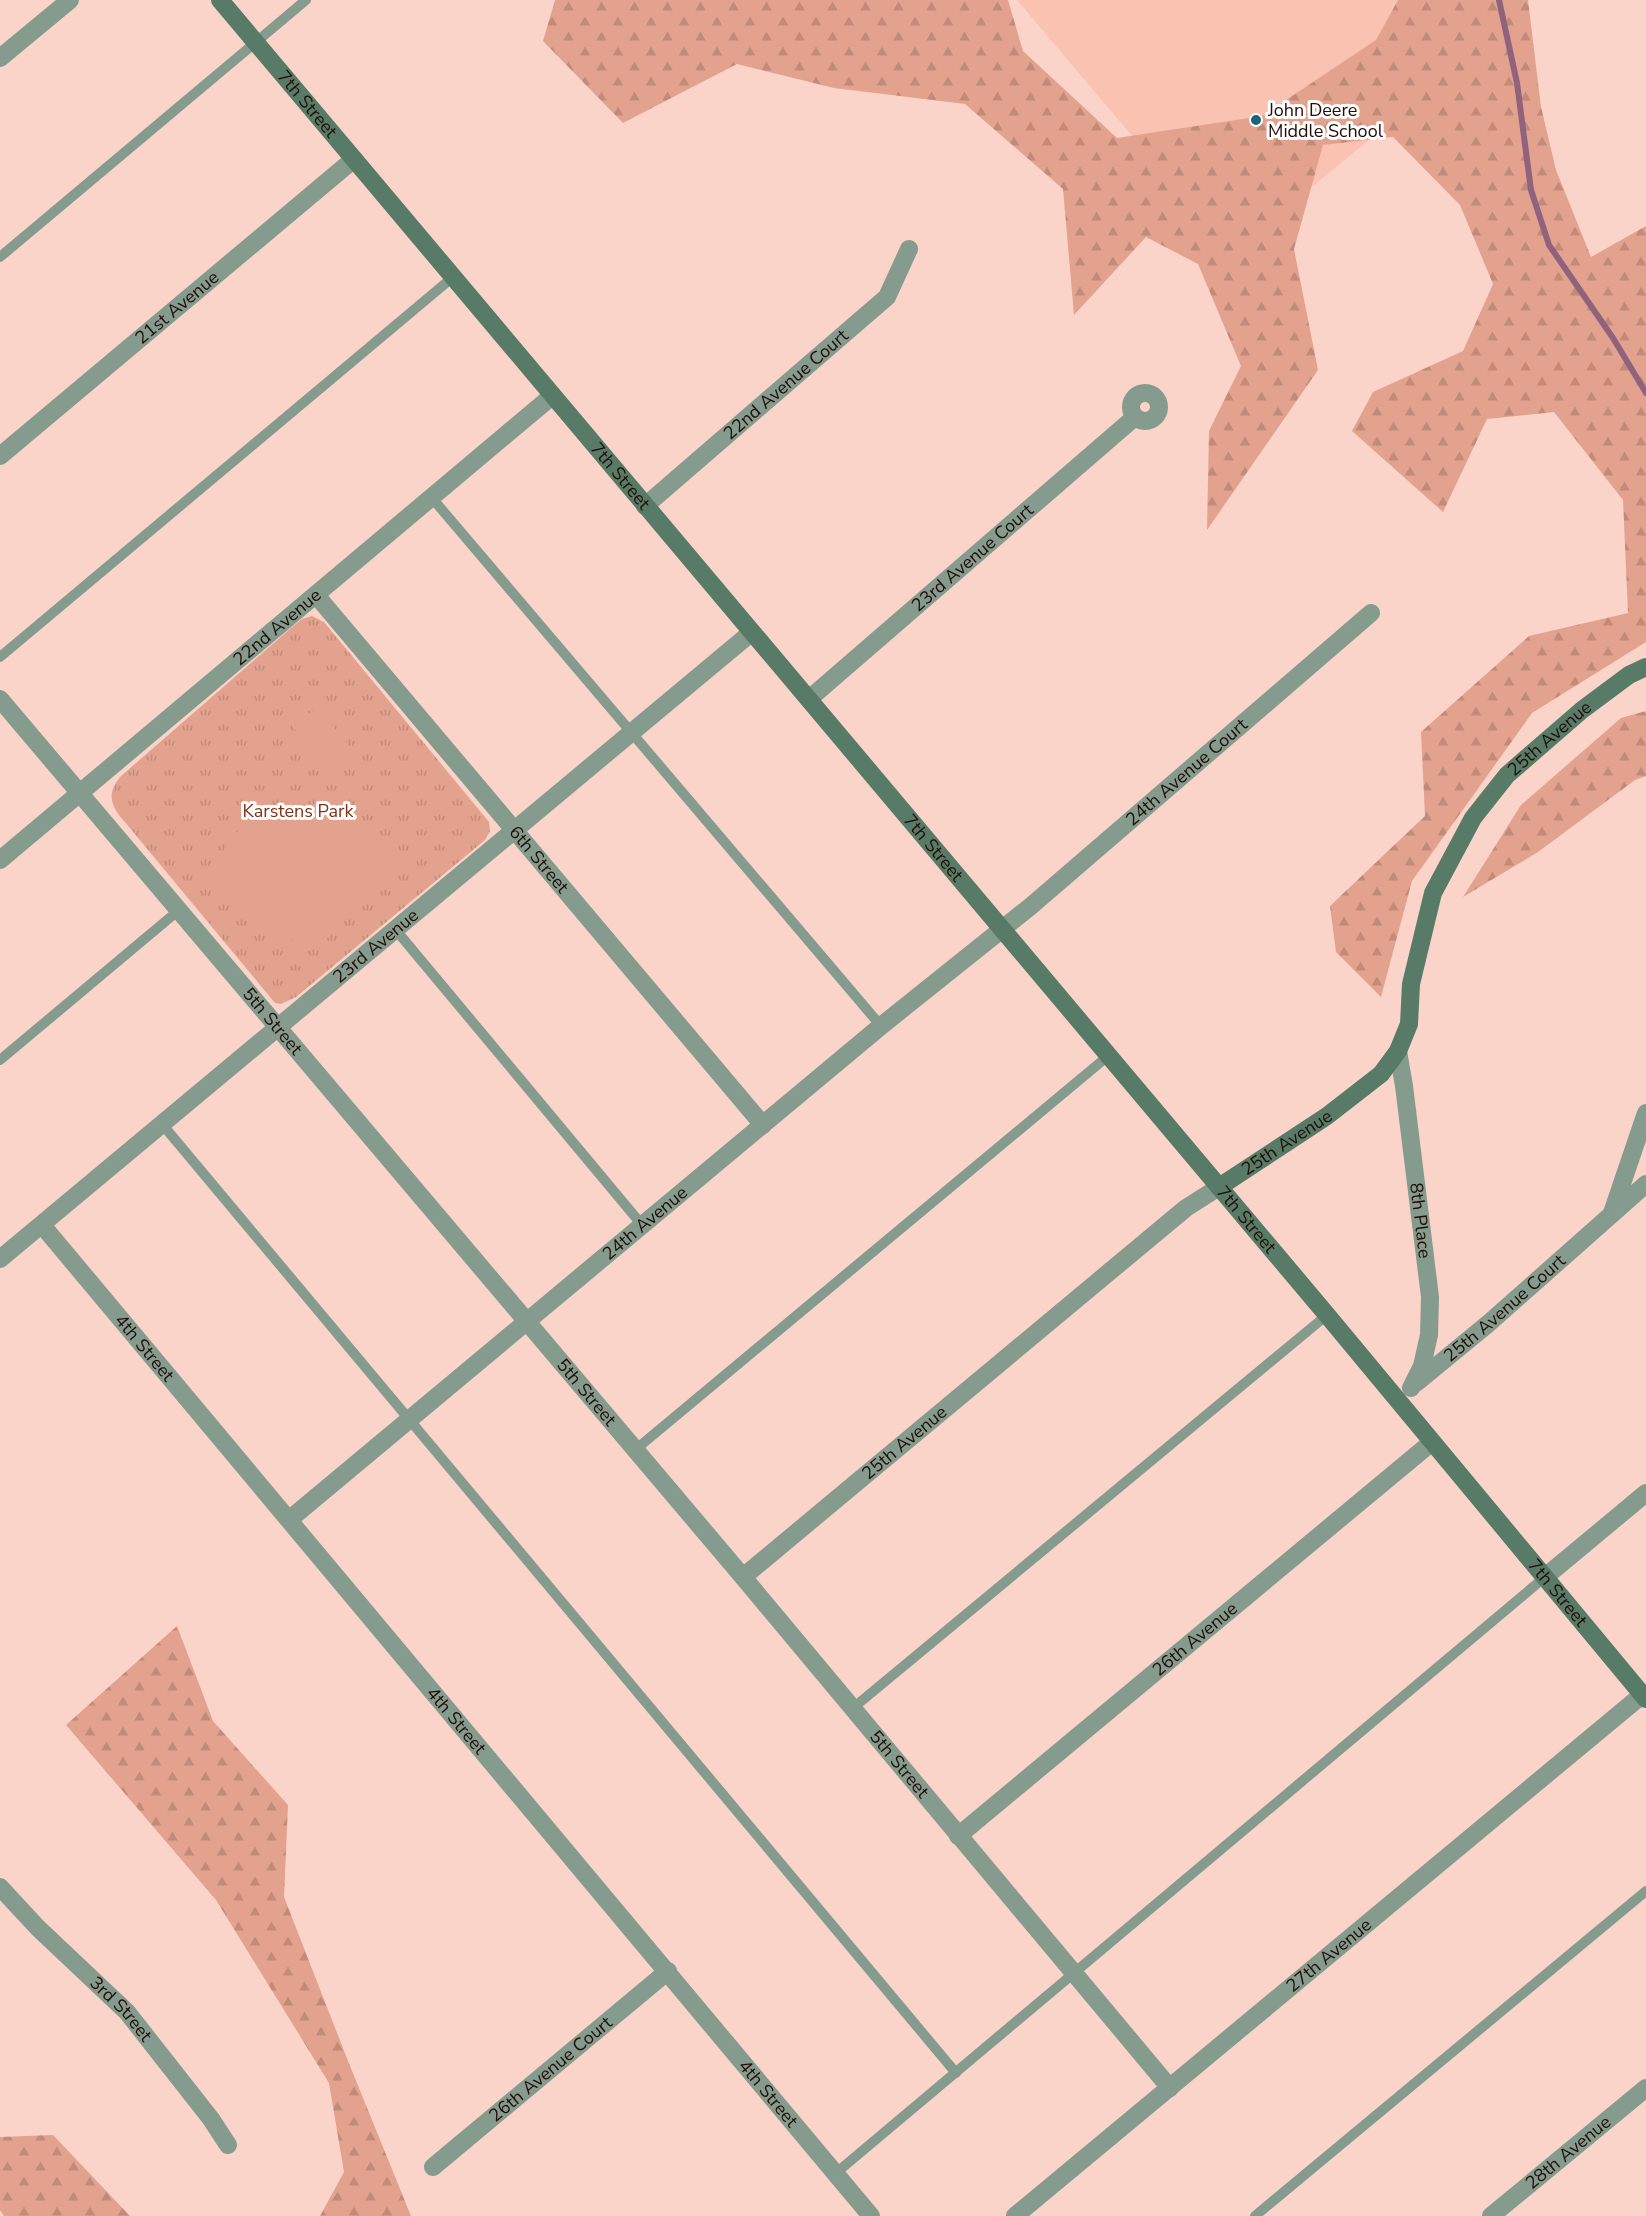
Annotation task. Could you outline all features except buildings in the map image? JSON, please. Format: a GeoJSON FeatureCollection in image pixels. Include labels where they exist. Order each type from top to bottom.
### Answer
{"type":"FeatureCollection","features":[{"type":"Feature","properties":{"kind":"street"},"geometry":{"type":"LineString","coordinates":[[0,58],[70,0]]}},
{"type":"Feature","properties":{"kind":"street","name":"7th Street"},"geometry":{"type":"LineString","coordinates":[[220,0],[1219,1187],[1644,1697]]}},
{"type":"Feature","properties":{"kind":"street","name":"21st Avenue"},"geometry":{"type":"LineString","coordinates":[[0,456],[354,159]]}},
{"type":"Feature","properties":{"kind":"street","name":"22nd Avenue Court"},"geometry":{"type":"LineString","coordinates":[[645,506],[887,297],[909,249]]}},
{"type":"Feature","properties":{"kind":"street","name":"22nd Avenue"},"geometry":{"type":"LineString","coordinates":[[0,860],[552,396]]}},
{"type":"Feature","properties":{"kind":"street","name":"23rd Avenue Court"},"geometry":{"type":"LineString","coordinates":[[809,699],[1135,417]]}},
{"type":"Feature","properties":{"kind":"street","name":"6th Street"},"geometry":{"type":"LineString","coordinates":[[316,595],[764,1125]]}},
{"type":"Feature","properties":{"kind":"street","name":"24th Avenue Court"},"geometry":{"type":"LineString","coordinates":[[1001,929],[1031,906],[1371,613]]}},
{"type":"Feature","properties":{"kind":"street","name":"23rd Avenue"},"geometry":{"type":"LineString","coordinates":[[0,1259],[752,632]]}},
{"type":"Feature","properties":{"kind":"street","name":"25th Avenue"},"geometry":{"type":"LineString","coordinates":[[742,1576],[1186,1208],[1327,1116],[1381,1074],[1398,1051],[1408,1024],[1411,984],[1433,893],[1473,818],[1507,775],[1582,710],[1629,675],[1646,668]]}},
{"type":"Feature","properties":{"kind":"street","name":"5th Street"},"geometry":{"type":"LineString","coordinates":[[0,699],[279,1026],[1170,2088]]}},
{"type":"Feature","properties":{"kind":"street","name":"24th Avenue"},"geometry":{"type":"LineString","coordinates":[[290,1519],[881,1026],[1001,929]]}},
{"type":"Feature","properties":{"kind":"street","name":"8th Place"},"geometry":{"type":"LineString","coordinates":[[1398,1051],[1430,1297],[1429,1335],[1422,1366],[1411,1388]]}},
{"type":"Feature","properties":{"kind":"street","name":"25th Avenue Court"},"geometry":{"type":"LineString","coordinates":[[1611,1214],[1646,1113]]}},
{"type":"Feature","properties":{"kind":"street","name":"25th Avenue Court"},"geometry":{"type":"LineString","coordinates":[[1397,1400],[1489,1323],[1646,1184]]}},
{"type":"Feature","properties":{"kind":"street","name":"4th Street"},"geometry":{"type":"LineString","coordinates":[[42,1225],[871,2216]]}},
{"type":"Feature","properties":{"kind":"street","name":"26th Avenue"},"geometry":{"type":"LineString","coordinates":[[958,1836],[1432,1442]]}},
{"type":"Feature","properties":{"kind":"street"},"geometry":{"type":"LineString","coordinates":[[1545,1577],[1646,1493]]}},
{"type":"Feature","properties":{"kind":"street","name":"27th Avenue"},"geometry":{"type":"LineString","coordinates":[[1015,2216],[1644,1697]]}},
{"type":"Feature","properties":{"kind":"street","name":"3rd Street"},"geometry":{"type":"LineString","coordinates":[[0,1887],[38,1928],[127,2012],[211,2119],[228,2145]]}},
{"type":"Feature","properties":{"kind":"street","name":"26th Avenue Court"},"geometry":{"type":"LineString","coordinates":[[433,2167],[668,1971]]}},
{"type":"Feature","properties":{"kind":"street","name":"28th Avenue"},"geometry":{"type":"LineString","coordinates":[[1491,2216],[1646,2088]]}},
{"type":"Feature","properties":{"kind":"lane"},"geometry":{"type":"LineString","coordinates":[[0,257],[306,0]]}},
{"type":"Feature","properties":{"kind":"lane"},"geometry":{"type":"LineString","coordinates":[[0,657],[453,277]]}},
{"type":"Feature","properties":{"kind":"lane"},"geometry":{"type":"LineString","coordinates":[[432,498],[881,1026]]}},
{"type":"Feature","properties":{"kind":"lane"},"geometry":{"type":"LineString","coordinates":[[0,1060],[179,910]]}},
{"type":"Feature","properties":{"kind":"lane"},"geometry":{"type":"LineString","coordinates":[[395,929],[642,1225]]}},
{"type":"Feature","properties":{"kind":"lane"},"geometry":{"type":"LineString","coordinates":[[635,1450],[1108,1056]]}},
{"type":"Feature","properties":{"kind":"lane"},"geometry":{"type":"LineString","coordinates":[[162,1124],[956,2073]]}},
{"type":"Feature","properties":{"kind":"lane"},"geometry":{"type":"LineString","coordinates":[[853,1708],[1326,1315]]}},
{"type":"Feature","properties":{"kind":"lane"},"geometry":{"type":"LineString","coordinates":[[836,2173],[1545,1577]]}},
{"type":"Feature","properties":{"kind":"lane"},"geometry":{"type":"LineString","coordinates":[[1255,2216],[1646,1891]]}},
{"type":"Feature","properties":{"kind":"shaded area","name":"John Deere Middle School"},"geometry":{"type":"Polygon","coordinates":[[[1017,0],[1485,0],[1493,38],[1229,255],[1188,202],[1017,0]]]}},
{"type":"Feature","properties":{"kind":"green space"},"geometry":{"type":"Polygon","coordinates":[[[555,0],[1008,0],[1023,51],[1117,138],[1262,116],[1376,40],[1398,0],[1528,0],[1541,107],[1556,170],[1591,257],[1646,226],[1646,642],[1532,713],[1412,881],[1381,997],[1336,952],[1330,906],[1425,816],[1421,732],[1529,636],[1628,613],[1623,500],[1554,412],[1487,419],[1443,512],[1352,431],[1373,392],[1463,351],[1493,284],[1460,205],[1393,137],[1323,145],[1294,249],[1318,370],[1207,530],[1209,431],[1241,366],[1198,264],[1146,237],[1074,315],[1063,189],[965,104],[834,88],[737,64],[623,123],[543,41],[555,0]]]}},
{"type":"Feature","properties":{"kind":"green space","name":"Karstens Park"},"geometry":{"type":"Polygon","coordinates":[[[312,616],[324,622],[489,822],[490,831],[485,840],[296,997],[281,1004],[275,1003],[119,815],[113,805],[112,792],[120,777],[291,628],[302,619],[312,616]]]}},
{"type":"Feature","properties":{"kind":"green space"},"geometry":{"type":"Polygon","coordinates":[[[317,707],[359,758],[335,778],[293,727],[317,707]]]}},
{"type":"Feature","properties":{"kind":"green space"},"geometry":{"type":"Polygon","coordinates":[[[1646,711],[1646,776],[1635,780],[1538,852],[1463,897],[1521,805],[1621,718],[1646,711]]]}},
{"type":"Feature","properties":{"kind":"green space"},"geometry":{"type":"Polygon","coordinates":[[[287,804],[321,804],[365,823],[402,857],[320,946],[302,947],[205,880],[235,833],[287,804]]]}},
{"type":"Feature","properties":{"kind":"green space"},"geometry":{"type":"Polygon","coordinates":[[[177,1626],[213,1721],[288,1805],[284,1897],[411,2216],[320,2216],[344,2172],[329,2083],[216,1900],[66,1725],[177,1626]]]}},
{"type":"Feature","properties":{"kind":"green space"},"geometry":{"type":"Polygon","coordinates":[[[53,2135],[130,2216],[4,2216],[0,2210],[0,2137],[53,2135]]]}},
{"type":"Feature","properties":{"kind":"waterway"},"geometry":{"type":"LineString","coordinates":[[1499,0],[1517,83],[1531,190],[1549,245],[1613,338],[1646,393]]}},
{"type":"Feature","properties":{"kind":"place","name":"John Deere Middle School"},"geometry":{"type":"Point","coordinates":[1256,120]}}]}
